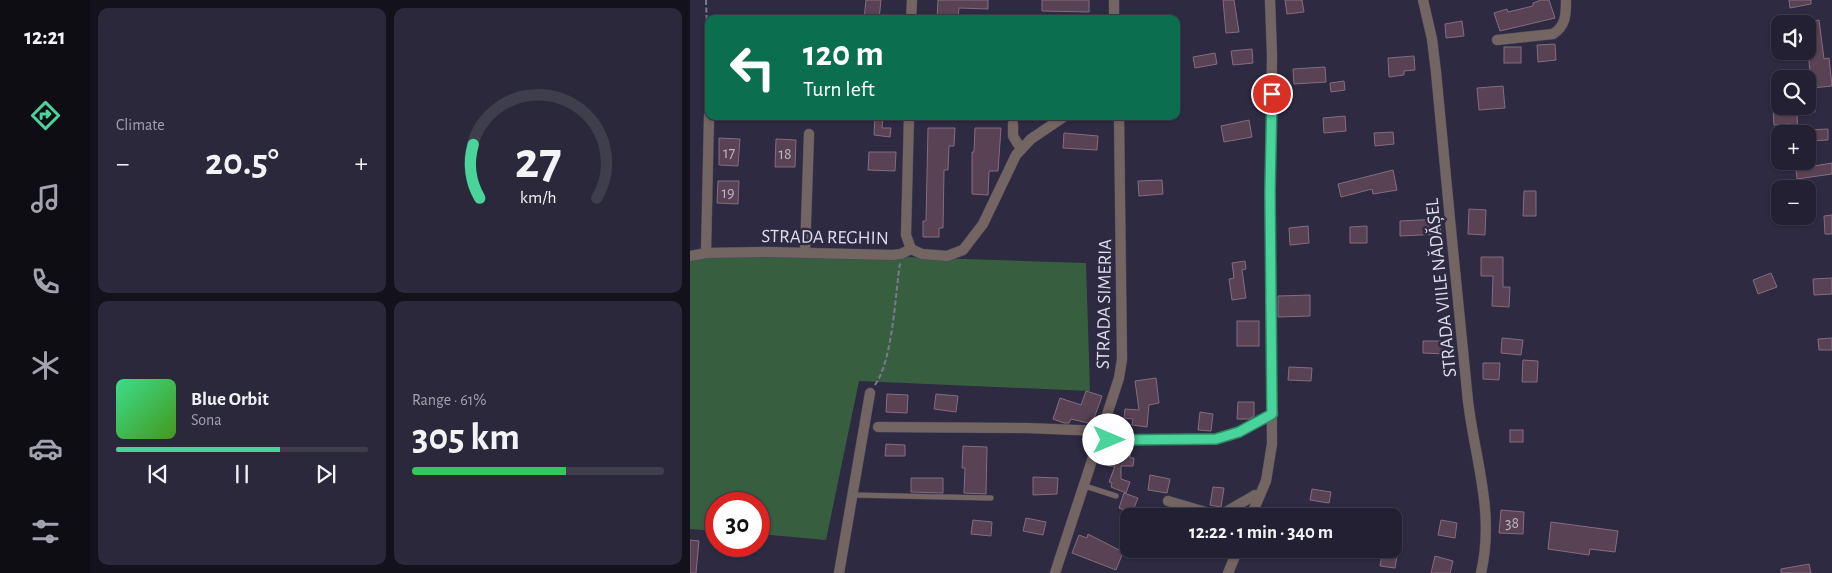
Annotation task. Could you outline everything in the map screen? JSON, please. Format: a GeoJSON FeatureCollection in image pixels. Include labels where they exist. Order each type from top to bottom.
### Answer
{"type":"FeatureCollection","features":[{"type":"Feature","properties":{"kind":"street"},"geometry":{"type":"LineString","coordinates":[[911,15],[912,0]]}},
{"type":"Feature","properties":{"kind":"street"},"geometry":{"type":"LineString","coordinates":[[1114,0],[1114,15]]}},
{"type":"Feature","properties":{"kind":"street"},"geometry":{"type":"LineString","coordinates":[[1254,508],[1270,463],[1272,414],[1270,191],[1272,55],[1270,0]]}},
{"type":"Feature","properties":{"kind":"street","name":"STRADA VIILE NĂDĂȘEL"},"geometry":{"type":"LineString","coordinates":[[1423,0],[1432,39],[1436,72],[1468,402],[1486,504],[1485,552],[1481,573]]}},
{"type":"Feature","properties":{"kind":"street"},"geometry":{"type":"LineString","coordinates":[[1497,40],[1553,34],[1559,30],[1566,17],[1566,0]]}},
{"type":"Feature","properties":{"kind":"street"},"geometry":{"type":"LineString","coordinates":[[706,253],[710,120]]}},
{"type":"Feature","properties":{"kind":"street"},"geometry":{"type":"LineString","coordinates":[[906,252],[909,120]]}},
{"type":"Feature","properties":{"kind":"street","name":"STRADA REGHIN"},"geometry":{"type":"LineString","coordinates":[[690,256],[706,253],[906,252],[947,256],[963,250],[983,224],[1010,166],[1021,149],[1031,139],[1060,120]]}},
{"type":"Feature","properties":{"kind":"street","name":"STRADA SIMERIA"},"geometry":{"type":"LineString","coordinates":[[1056,573],[1119,378],[1122,359],[1120,120]]}},
{"type":"Feature","properties":{"kind":"street"},"geometry":{"type":"LineString","coordinates":[[1013,124],[1013,136],[1021,149]]}},
{"type":"Feature","properties":{"kind":"street"},"geometry":{"type":"LineString","coordinates":[[806,253],[809,134]]}},
{"type":"Feature","properties":{"kind":"street"},"geometry":{"type":"LineString","coordinates":[[839,573],[870,393]]}},
{"type":"Feature","properties":{"kind":"street"},"geometry":{"type":"LineString","coordinates":[[878,427],[1027,428],[1100,434],[1109,440],[1216,439],[1239,432],[1272,414]]}},
{"type":"Feature","properties":{"kind":"street"},"geometry":{"type":"LineString","coordinates":[[1168,501],[1219,516],[1255,495],[1259,496]]}},
{"type":"Feature","properties":{"kind":"street"},"geometry":{"type":"LineString","coordinates":[[1228,573],[1234,558]]}},
{"type":"Feature","properties":{"kind":"lane"},"geometry":{"type":"LineString","coordinates":[[1085,486],[1116,496]]}},
{"type":"Feature","properties":{"kind":"lane"},"geometry":{"type":"LineString","coordinates":[[853,495],[991,498]]}},
{"type":"Feature","properties":{"kind":"path"},"geometry":{"type":"LineString","coordinates":[[706,0],[707,15]]}},
{"type":"Feature","properties":{"kind":"path"},"geometry":{"type":"LineString","coordinates":[[870,393],[882,376],[906,252]]}},
{"type":"Feature","properties":{"kind":"green space"},"geometry":{"type":"Polygon","coordinates":[[[690,250],[1086,263],[1090,391],[859,381],[826,540],[770,535],[770,492],[705,492],[705,530],[690,529],[690,250]]]}},
{"type":"Feature","properties":{"kind":"building"},"geometry":{"type":"Polygon","coordinates":[[[866,0],[881,0],[879,15],[864,15],[866,0]]]}},
{"type":"Feature","properties":{"kind":"building"},"geometry":{"type":"Polygon","coordinates":[[[938,0],[988,0],[988,9],[959,8],[958,15],[937,15],[938,0]]]}},
{"type":"Feature","properties":{"kind":"building"},"geometry":{"type":"Polygon","coordinates":[[[1042,0],[1089,0],[1089,12],[1042,11],[1042,0]]]}},
{"type":"Feature","properties":{"kind":"building"},"geometry":{"type":"Polygon","coordinates":[[[1223,0],[1234,0],[1239,32],[1226,33],[1223,0]]]}},
{"type":"Feature","properties":{"kind":"building"},"geometry":{"type":"Polygon","coordinates":[[[1285,0],[1302,0],[1304,12],[1287,14],[1285,0]]]}},
{"type":"Feature","properties":{"kind":"building"},"geometry":{"type":"Polygon","coordinates":[[[1549,0],[1555,18],[1500,31],[1494,13],[1507,9],[1508,12],[1533,6],[1533,3],[1549,0]]]}},
{"type":"Feature","properties":{"kind":"building"},"geometry":{"type":"Polygon","coordinates":[[[1789,0],[1811,0],[1811,4],[1790,8],[1789,0]]]}},
{"type":"Feature","properties":{"kind":"building"},"geometry":{"type":"Polygon","coordinates":[[[1819,20],[1824,59],[1829,58],[1832,86],[1816,88],[1816,70],[1810,70],[1809,60],[1816,60],[1816,21],[1819,20]]]}},
{"type":"Feature","properties":{"kind":"building"},"geometry":{"type":"Polygon","coordinates":[[[1462,21],[1464,36],[1446,38],[1445,24],[1462,21]]]}},
{"type":"Feature","properties":{"kind":"building"},"geometry":{"type":"Polygon","coordinates":[[[1555,44],[1556,60],[1538,62],[1537,45],[1555,44]]]}},
{"type":"Feature","properties":{"kind":"building"},"geometry":{"type":"Polygon","coordinates":[[[1504,47],[1521,47],[1521,63],[1504,63],[1504,47]]]}},
{"type":"Feature","properties":{"kind":"building"},"geometry":{"type":"Polygon","coordinates":[[[1252,49],[1253,63],[1233,65],[1231,51],[1252,49]]]}},
{"type":"Feature","properties":{"kind":"building"},"geometry":{"type":"Polygon","coordinates":[[[1215,53],[1217,64],[1195,68],[1193,57],[1215,53]]]}},
{"type":"Feature","properties":{"kind":"building"},"geometry":{"type":"Polygon","coordinates":[[[1414,56],[1415,70],[1404,71],[1404,75],[1389,77],[1388,58],[1414,56]]]}},
{"type":"Feature","properties":{"kind":"building"},"geometry":{"type":"Polygon","coordinates":[[[1325,67],[1326,82],[1294,84],[1293,69],[1325,67]]]}},
{"type":"Feature","properties":{"kind":"building"},"geometry":{"type":"Polygon","coordinates":[[[1344,81],[1345,90],[1331,92],[1330,83],[1344,81]]]}},
{"type":"Feature","properties":{"kind":"building"},"geometry":{"type":"Polygon","coordinates":[[[1503,86],[1505,108],[1479,110],[1477,88],[1503,86]]]}},
{"type":"Feature","properties":{"kind":"building"},"geometry":{"type":"Polygon","coordinates":[[[1773,115],[1797,115],[1798,125],[1774,125],[1773,115]]]}},
{"type":"Feature","properties":{"kind":"building"},"geometry":{"type":"Polygon","coordinates":[[[1345,116],[1346,131],[1324,133],[1323,118],[1345,116]]]}},
{"type":"Feature","properties":{"kind":"building"},"geometry":{"type":"Polygon","coordinates":[[[875,120],[883,120],[882,128],[891,128],[890,137],[874,135],[875,120]]]}},
{"type":"Feature","properties":{"kind":"building"},"geometry":{"type":"Polygon","coordinates":[[[1249,120],[1252,137],[1224,142],[1221,126],[1249,120]]]}},
{"type":"Feature","properties":{"kind":"building"},"geometry":{"type":"Polygon","coordinates":[[[928,128],[955,128],[954,146],[949,146],[948,170],[944,170],[943,228],[939,228],[939,237],[923,237],[923,221],[926,221],[928,128]]]}},
{"type":"Feature","properties":{"kind":"building"},"geometry":{"type":"Polygon","coordinates":[[[975,128],[1001,128],[998,171],[989,171],[988,195],[972,194],[972,152],[974,152],[975,128]]]}},
{"type":"Feature","properties":{"kind":"building"},"geometry":{"type":"Polygon","coordinates":[[[1828,129],[1828,140],[1816,141],[1816,130],[1828,129]]]}},
{"type":"Feature","properties":{"kind":"building"},"geometry":{"type":"Polygon","coordinates":[[[1393,132],[1394,144],[1375,146],[1374,133],[1393,132]]]}},
{"type":"Feature","properties":{"kind":"building"},"geometry":{"type":"Polygon","coordinates":[[[1064,133],[1098,136],[1097,150],[1063,148],[1064,133]]]}},
{"type":"Feature","properties":{"kind":"building"},"geometry":{"type":"Polygon","coordinates":[[[719,138],[740,139],[738,166],[719,165],[719,138]]]}},
{"type":"Feature","properties":{"kind":"building"},"geometry":{"type":"Polygon","coordinates":[[[776,139],[796,140],[795,167],[775,167],[776,139]]]}},
{"type":"Feature","properties":{"kind":"building"},"geometry":{"type":"Polygon","coordinates":[[[869,152],[896,152],[895,171],[868,170],[869,152]]]}},
{"type":"Feature","properties":{"kind":"building"},"geometry":{"type":"Polygon","coordinates":[[[1832,163],[1832,174],[1797,179],[1796,170],[1816,170],[1816,166],[1832,163]]]}},
{"type":"Feature","properties":{"kind":"building"},"geometry":{"type":"Polygon","coordinates":[[[1393,170],[1397,190],[1373,194],[1372,189],[1341,197],[1338,184],[1393,170]]]}},
{"type":"Feature","properties":{"kind":"building"},"geometry":{"type":"Polygon","coordinates":[[[1162,180],[1163,194],[1139,196],[1138,181],[1162,180]]]}},
{"type":"Feature","properties":{"kind":"building"},"geometry":{"type":"Polygon","coordinates":[[[718,181],[739,181],[738,204],[717,203],[718,181]]]}},
{"type":"Feature","properties":{"kind":"building"},"geometry":{"type":"Polygon","coordinates":[[[1524,191],[1536,191],[1536,216],[1523,216],[1524,191]]]}},
{"type":"Feature","properties":{"kind":"building"},"geometry":{"type":"Polygon","coordinates":[[[1469,209],[1486,210],[1485,235],[1468,234],[1469,209]]]}},
{"type":"Feature","properties":{"kind":"building"},"geometry":{"type":"Polygon","coordinates":[[[1832,215],[1832,234],[1825,234],[1824,216],[1832,215]]]}},
{"type":"Feature","properties":{"kind":"building"},"geometry":{"type":"Polygon","coordinates":[[[1440,219],[1441,234],[1400,236],[1400,221],[1440,219]]]}},
{"type":"Feature","properties":{"kind":"building"},"geometry":{"type":"Polygon","coordinates":[[[1308,226],[1309,243],[1290,245],[1289,228],[1308,226]]]}},
{"type":"Feature","properties":{"kind":"building"},"geometry":{"type":"Polygon","coordinates":[[[1367,226],[1367,243],[1350,243],[1350,227],[1367,226]]]}},
{"type":"Feature","properties":{"kind":"building"},"geometry":{"type":"Polygon","coordinates":[[[1481,257],[1503,257],[1503,287],[1510,287],[1509,307],[1492,306],[1493,276],[1481,276],[1481,257]]]}},
{"type":"Feature","properties":{"kind":"building"},"geometry":{"type":"Polygon","coordinates":[[[1245,261],[1246,269],[1242,270],[1246,298],[1232,300],[1229,279],[1234,278],[1232,263],[1245,261]]]}},
{"type":"Feature","properties":{"kind":"building"},"geometry":{"type":"Polygon","coordinates":[[[1771,273],[1777,287],[1758,294],[1753,280],[1771,273]]]}},
{"type":"Feature","properties":{"kind":"building"},"geometry":{"type":"Polygon","coordinates":[[[1832,278],[1832,294],[1814,295],[1813,279],[1832,278]]]}},
{"type":"Feature","properties":{"kind":"building"},"geometry":{"type":"Polygon","coordinates":[[[1310,295],[1310,316],[1278,317],[1278,296],[1310,295]]]}},
{"type":"Feature","properties":{"kind":"building"},"geometry":{"type":"Polygon","coordinates":[[[1237,321],[1259,321],[1259,346],[1237,346],[1237,321]]]}},
{"type":"Feature","properties":{"kind":"building"},"geometry":{"type":"Polygon","coordinates":[[[1502,338],[1523,340],[1521,355],[1501,353],[1502,338]]]}},
{"type":"Feature","properties":{"kind":"building"},"geometry":{"type":"Polygon","coordinates":[[[1832,338],[1832,350],[1819,350],[1818,339],[1832,338]]]}},
{"type":"Feature","properties":{"kind":"building"},"geometry":{"type":"Polygon","coordinates":[[[1423,341],[1447,341],[1446,354],[1423,353],[1423,341]]]}},
{"type":"Feature","properties":{"kind":"building"},"geometry":{"type":"Polygon","coordinates":[[[1523,360],[1538,361],[1537,382],[1522,382],[1523,360]]]}},
{"type":"Feature","properties":{"kind":"building"},"geometry":{"type":"Polygon","coordinates":[[[1483,363],[1500,363],[1499,380],[1483,379],[1483,363]]]}},
{"type":"Feature","properties":{"kind":"building"},"geometry":{"type":"Polygon","coordinates":[[[1289,367],[1312,368],[1311,381],[1288,380],[1289,367]]]}},
{"type":"Feature","properties":{"kind":"building"},"geometry":{"type":"Polygon","coordinates":[[[1156,378],[1159,403],[1149,405],[1147,427],[1132,425],[1133,419],[1124,418],[1125,409],[1139,410],[1135,381],[1156,378]]]}},
{"type":"Feature","properties":{"kind":"building"},"geometry":{"type":"Polygon","coordinates":[[[1086,391],[1102,396],[1092,424],[1071,419],[1069,423],[1064,423],[1053,419],[1060,398],[1081,405],[1086,391]]]}},
{"type":"Feature","properties":{"kind":"building"},"geometry":{"type":"Polygon","coordinates":[[[887,394],[908,395],[907,413],[886,412],[887,394]]]}},
{"type":"Feature","properties":{"kind":"building"},"geometry":{"type":"Polygon","coordinates":[[[936,394],[958,396],[956,412],[934,409],[936,394]]]}},
{"type":"Feature","properties":{"kind":"building"},"geometry":{"type":"Polygon","coordinates":[[[1238,402],[1254,402],[1254,416],[1249,419],[1237,419],[1238,402]]]}},
{"type":"Feature","properties":{"kind":"building"},"geometry":{"type":"Polygon","coordinates":[[[1200,412],[1213,414],[1211,431],[1198,430],[1200,412]]]}},
{"type":"Feature","properties":{"kind":"building"},"geometry":{"type":"Polygon","coordinates":[[[1510,430],[1523,430],[1523,442],[1510,442],[1510,430]]]}},
{"type":"Feature","properties":{"kind":"building"},"geometry":{"type":"Polygon","coordinates":[[[886,444],[905,445],[905,456],[885,456],[886,444]]]}},
{"type":"Feature","properties":{"kind":"building"},"geometry":{"type":"Polygon","coordinates":[[[963,446],[987,447],[986,494],[964,493],[965,468],[962,468],[963,446]]]}},
{"type":"Feature","properties":{"kind":"building"},"geometry":{"type":"Polygon","coordinates":[[[1114,447],[1130,448],[1130,458],[1134,458],[1133,466],[1121,466],[1121,479],[1130,482],[1126,493],[1111,487],[1112,483],[1109,482],[1115,466],[1109,466],[1109,457],[1113,457],[1114,447]]]}},
{"type":"Feature","properties":{"kind":"building"},"geometry":{"type":"Polygon","coordinates":[[[1150,475],[1170,479],[1167,493],[1148,490],[1150,475]]]}},
{"type":"Feature","properties":{"kind":"building"},"geometry":{"type":"Polygon","coordinates":[[[1033,477],[1058,478],[1057,494],[1033,495],[1033,477]]]}},
{"type":"Feature","properties":{"kind":"building"},"geometry":{"type":"Polygon","coordinates":[[[911,478],[943,478],[943,493],[911,492],[911,478]]]}},
{"type":"Feature","properties":{"kind":"building"},"geometry":{"type":"Polygon","coordinates":[[[1213,487],[1224,488],[1221,507],[1210,505],[1213,487]]]}},
{"type":"Feature","properties":{"kind":"building"},"geometry":{"type":"Polygon","coordinates":[[[1312,489],[1331,492],[1329,503],[1310,500],[1312,489]]]}},
{"type":"Feature","properties":{"kind":"building"},"geometry":{"type":"Polygon","coordinates":[[[1124,493],[1138,498],[1134,508],[1119,508],[1124,493]]]}},
{"type":"Feature","properties":{"kind":"building"},"geometry":{"type":"Polygon","coordinates":[[[1501,510],[1524,512],[1523,534],[1499,533],[1501,510]]]}},
{"type":"Feature","properties":{"kind":"building"},"geometry":{"type":"Polygon","coordinates":[[[1026,518],[1046,522],[1043,535],[1023,531],[1026,518]]]}},
{"type":"Feature","properties":{"kind":"building"},"geometry":{"type":"Polygon","coordinates":[[[973,520],[992,522],[991,536],[971,534],[973,520]]]}},
{"type":"Feature","properties":{"kind":"building"},"geometry":{"type":"Polygon","coordinates":[[[1441,520],[1457,523],[1455,538],[1438,535],[1441,520]]]}},
{"type":"Feature","properties":{"kind":"building"},"geometry":{"type":"Polygon","coordinates":[[[1551,522],[1618,531],[1615,552],[1590,549],[1589,555],[1548,549],[1551,522]]]}},
{"type":"Feature","properties":{"kind":"building"},"geometry":{"type":"Polygon","coordinates":[[[1088,534],[1120,550],[1121,558],[1116,570],[1072,553],[1079,535],[1087,538],[1088,534]]]}},
{"type":"Feature","properties":{"kind":"building"},"geometry":{"type":"Polygon","coordinates":[[[690,540],[699,541],[696,573],[690,573],[690,540]]]}},
{"type":"Feature","properties":{"kind":"building"},"geometry":{"type":"Polygon","coordinates":[[[1435,556],[1453,561],[1450,573],[1431,573],[1435,556]]]}},
{"type":"Feature","properties":{"kind":"building"},"geometry":{"type":"Polygon","coordinates":[[[1381,558],[1397,558],[1395,568],[1380,566],[1381,558]]]}},
{"type":"Feature","properties":{"kind":"building"},"geometry":{"type":"Polygon","coordinates":[[[1809,564],[1811,573],[1781,573],[1781,569],[1809,564]]]}},
{"type":"Feature","properties":{"kind":"route"},"geometry":{"type":"LineString","coordinates":[[1109,440],[1216,439],[1239,432],[1272,414],[1270,191],[1272,94]]}}]}
